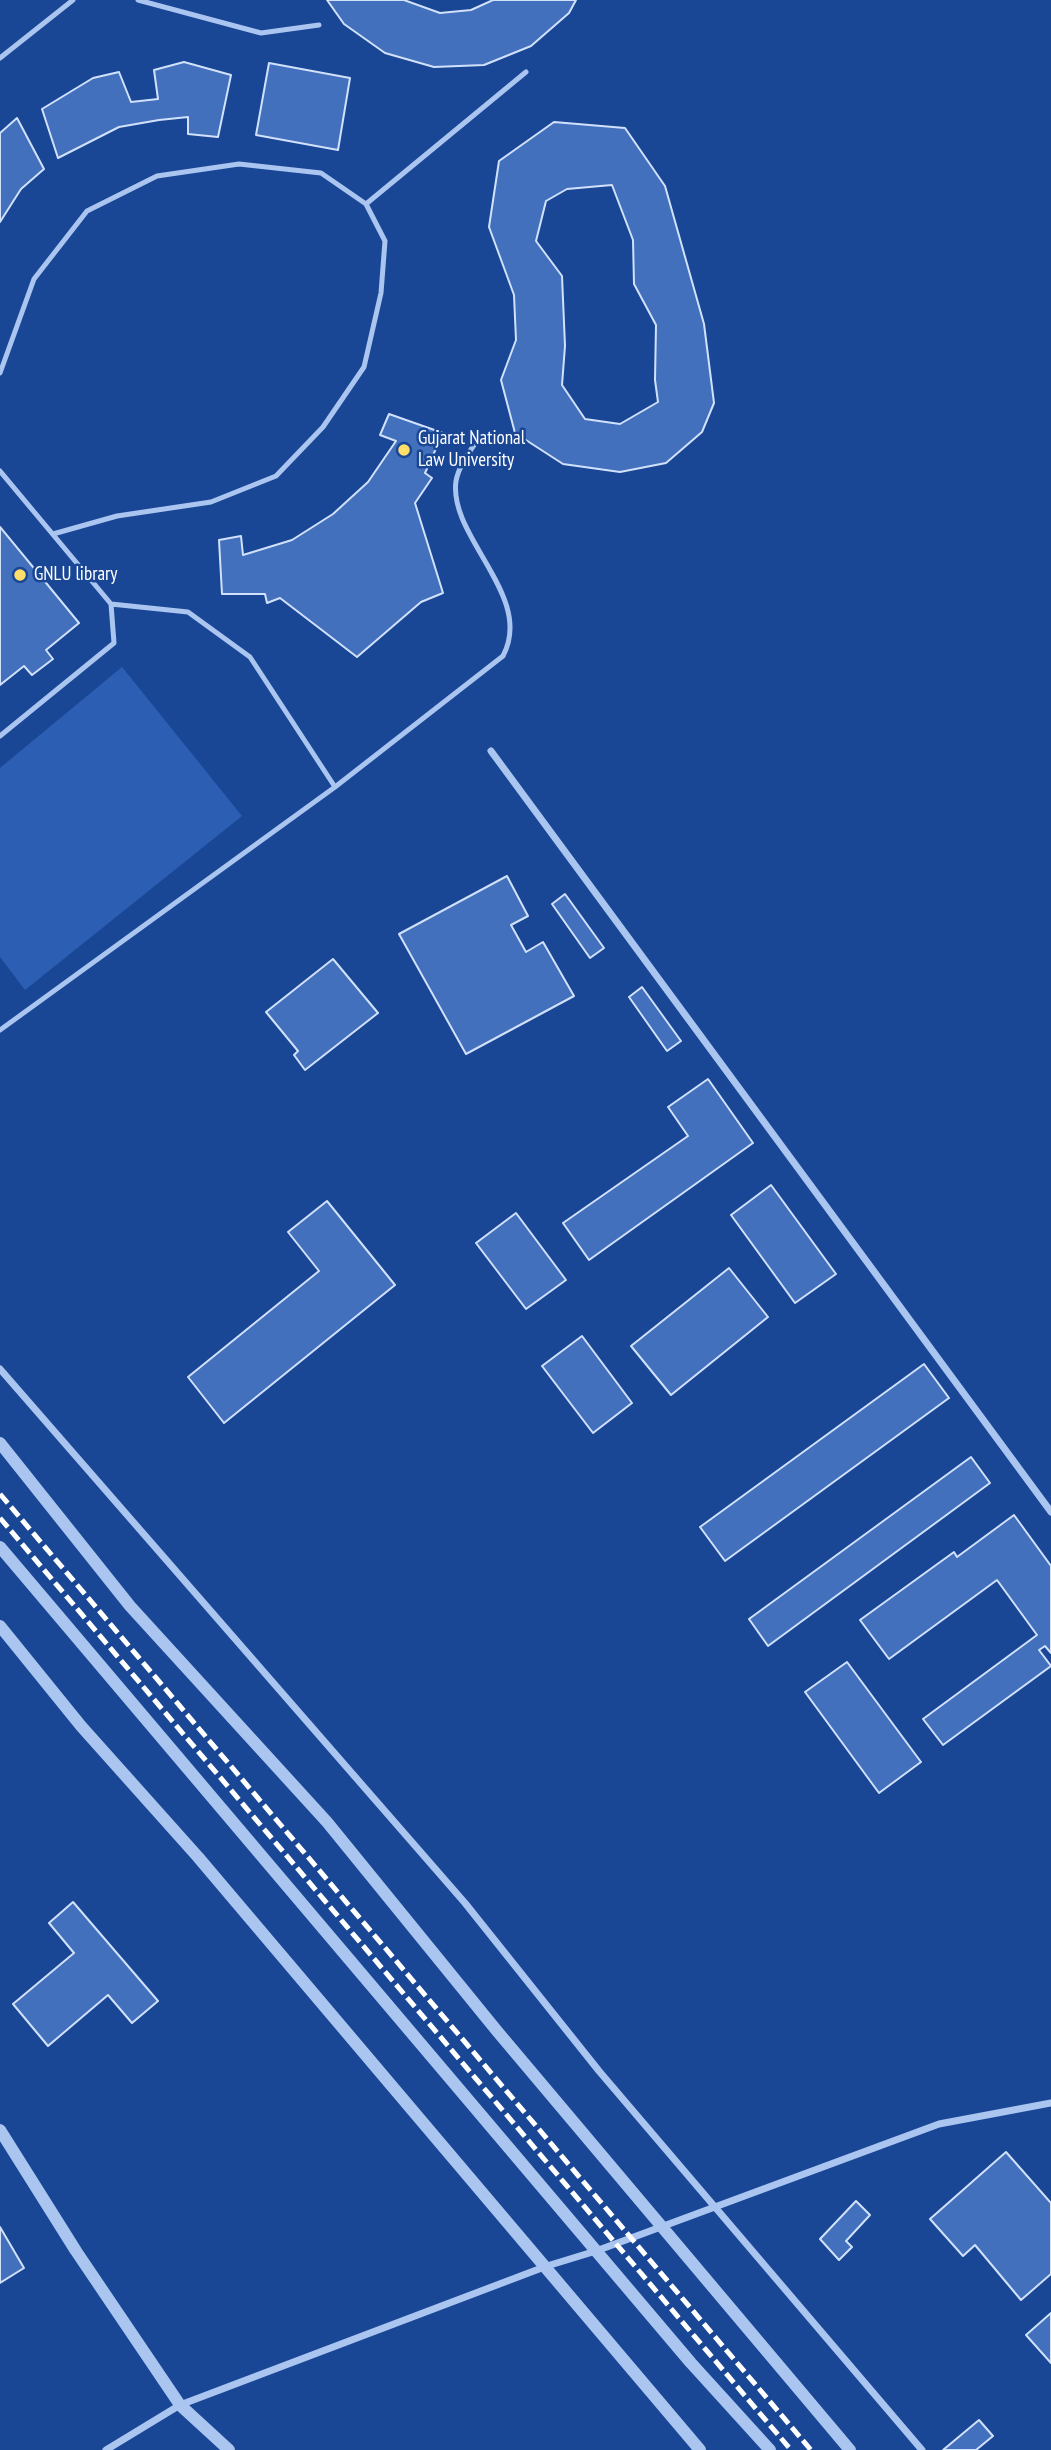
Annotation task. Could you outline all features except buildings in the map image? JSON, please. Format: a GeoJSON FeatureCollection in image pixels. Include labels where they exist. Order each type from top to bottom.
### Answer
{"type":"FeatureCollection","features":[{"type":"Feature","properties":{"kind":"street"},"geometry":{"type":"LineString","coordinates":[[491,751],[1051,1512]]}},
{"type":"Feature","properties":{"kind":"street"},"geometry":{"type":"LineString","coordinates":[[0,1370],[465,1903],[599,2071],[922,2450]]}},
{"type":"Feature","properties":{"kind":"street"},"geometry":{"type":"LineString","coordinates":[[0,1443],[130,1606],[327,1822],[660,2227],[850,2450]]}},
{"type":"Feature","properties":{"kind":"street"},"geometry":{"type":"LineString","coordinates":[[0,1546],[596,2251],[770,2450]]}},
{"type":"Feature","properties":{"kind":"street"},"geometry":{"type":"LineString","coordinates":[[0,1626],[81,1726],[198,1857],[547,2266],[700,2450]]}},
{"type":"Feature","properties":{"kind":"street"},"geometry":{"type":"LineString","coordinates":[[106,2450],[180,2405],[547,2266],[596,2251],[939,2124],[1051,2103]]}},
{"type":"Feature","properties":{"kind":"street"},"geometry":{"type":"LineString","coordinates":[[0,2130],[76,2251],[180,2405],[229,2450]]}},
{"type":"Feature","properties":{"kind":"lane"},"geometry":{"type":"LineString","coordinates":[[0,58],[73,0]]}},
{"type":"Feature","properties":{"kind":"lane"},"geometry":{"type":"LineString","coordinates":[[138,0],[261,33],[319,25]]}},
{"type":"Feature","properties":{"kind":"lane"},"geometry":{"type":"LineString","coordinates":[[366,204],[526,72]]}},
{"type":"Feature","properties":{"kind":"lane"},"geometry":{"type":"LineString","coordinates":[[0,373],[34,279],[87,211],[158,176],[239,164],[321,173],[366,204],[385,241],[381,293],[364,367],[323,427],[276,476],[211,502],[117,516],[52,534]]}},
{"type":"Feature","properties":{"kind":"lane"},"geometry":{"type":"LineString","coordinates":[[0,1030],[335,786],[503,656],[511,641],[506,602],[460,510],[456,482],[461,466],[479,438]]}},
{"type":"Feature","properties":{"kind":"lane"},"geometry":{"type":"LineString","coordinates":[[0,471],[111,604],[114,643],[0,736]]}},
{"type":"Feature","properties":{"kind":"lane"},"geometry":{"type":"LineString","coordinates":[[111,604],[188,612],[250,657],[335,786]]}},
{"type":"Feature","properties":{"kind":"shaded area"},"geometry":{"type":"Polygon","coordinates":[[[122,667],[242,816],[25,990],[0,957],[0,768],[122,667]]]}},
{"type":"Feature","properties":{"kind":"railway"},"geometry":{"type":"LineString","coordinates":[[0,1494],[811,2450]]}},
{"type":"Feature","properties":{"kind":"railway"},"geometry":{"type":"LineString","coordinates":[[0,1518],[791,2450]]}},
{"type":"Feature","properties":{"kind":"place","name":"Gujarat National Law University"},"geometry":{"type":"Point","coordinates":[404,450]}},
{"type":"Feature","properties":{"kind":"place","name":"GNLU library"},"geometry":{"type":"Point","coordinates":[20,575]}}]}
